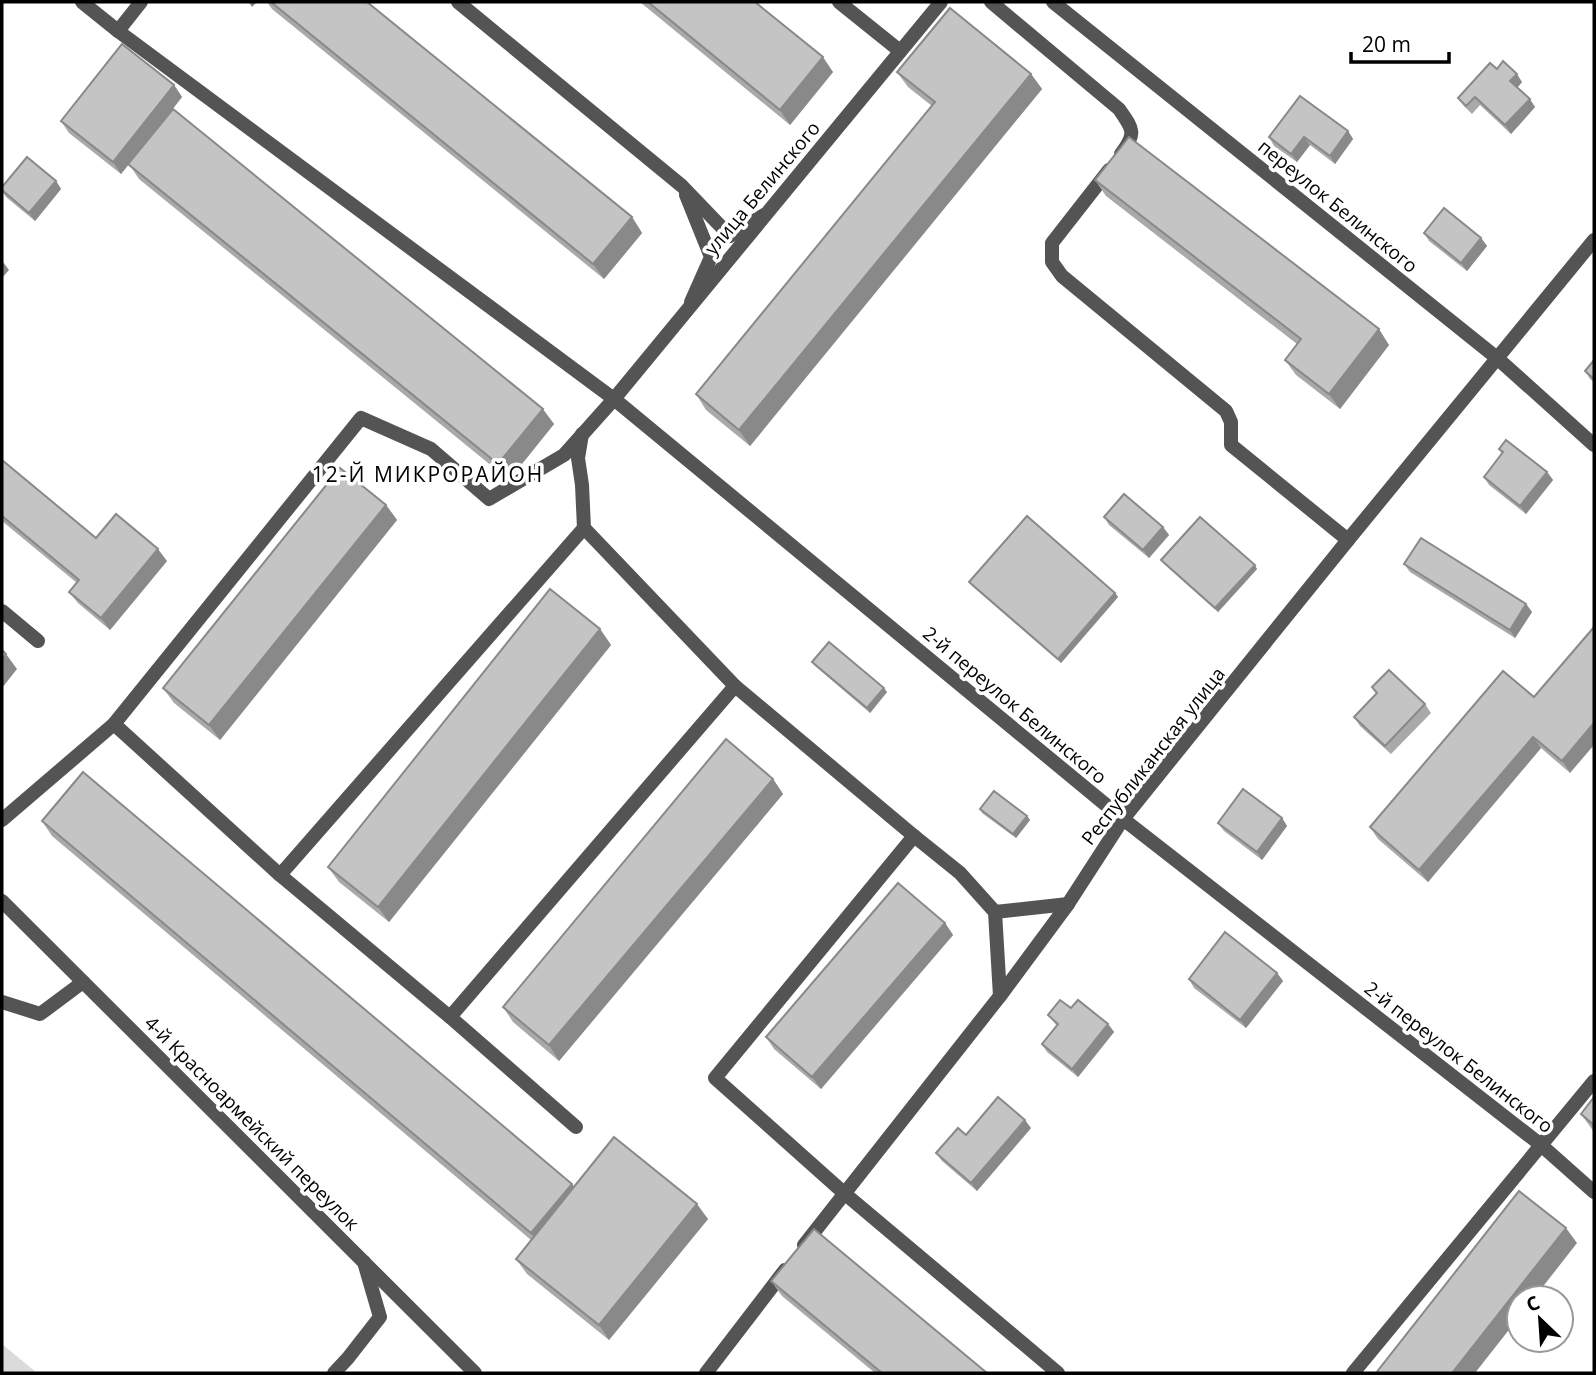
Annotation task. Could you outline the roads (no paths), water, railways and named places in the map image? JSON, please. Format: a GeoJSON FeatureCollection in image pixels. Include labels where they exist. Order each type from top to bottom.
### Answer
{"type":"FeatureCollection","features":[{"type":"Feature","properties":{"kind":"street","name":"2-й переулок Белинского"},"geometry":{"type":"LineString","coordinates":[[82,2],[614,399],[1123,819],[1541,1145],[1594,1192]]}},
{"type":"Feature","properties":{"kind":"street"},"geometry":{"type":"LineString","coordinates":[[118,31],[141,2]]}},
{"type":"Feature","properties":{"kind":"street"},"geometry":{"type":"LineString","coordinates":[[458,2],[682,186],[730,236],[765,214]]}},
{"type":"Feature","properties":{"kind":"street"},"geometry":{"type":"LineString","coordinates":[[839,2],[900,51]]}},
{"type":"Feature","properties":{"kind":"street","name":"улица Белинского"},"geometry":{"type":"LineString","coordinates":[[114,724],[361,418],[431,449],[489,499],[564,454],[614,399],[941,2]]}},
{"type":"Feature","properties":{"kind":"street"},"geometry":{"type":"LineString","coordinates":[[991,2],[1119,108],[1131,126],[1131,141],[1052,243],[1052,262],[1062,276],[1226,411],[1231,422],[1231,445],[1348,540]]}},
{"type":"Feature","properties":{"kind":"street","name":"переулок Белинского"},"geometry":{"type":"LineString","coordinates":[[1052,2],[1497,358],[1594,445]]}},
{"type":"Feature","properties":{"kind":"street"},"geometry":{"type":"LineString","coordinates":[[682,186],[711,257],[689,307]]}},
{"type":"Feature","properties":{"kind":"street","name":"Республиканская улица"},"geometry":{"type":"LineString","coordinates":[[706,1373],[1000,996],[1068,904],[1123,819],[1594,240]]}},
{"type":"Feature","properties":{"kind":"street"},"geometry":{"type":"LineString","coordinates":[[582,435],[578,458],[584,528],[736,686],[960,873],[995,912],[1000,996]]}},
{"type":"Feature","properties":{"kind":"street"},"geometry":{"type":"LineString","coordinates":[[280,875],[584,528]]}},
{"type":"Feature","properties":{"kind":"street"},"geometry":{"type":"LineString","coordinates":[[2,611],[38,641]]}},
{"type":"Feature","properties":{"kind":"street"},"geometry":{"type":"LineString","coordinates":[[450,1017],[736,686]]}},
{"type":"Feature","properties":{"kind":"street"},"geometry":{"type":"LineString","coordinates":[[2,820],[114,724],[280,875],[576,1127]]}},
{"type":"Feature","properties":{"kind":"street"},"geometry":{"type":"LineString","coordinates":[[914,836],[715,1078],[844,1193],[1058,1373]]}},
{"type":"Feature","properties":{"kind":"street","name":"4-й Красноармейский переулок"},"geometry":{"type":"LineString","coordinates":[[2,901],[475,1373]]}},
{"type":"Feature","properties":{"kind":"street"},"geometry":{"type":"LineString","coordinates":[[995,912],[1068,904]]}},
{"type":"Feature","properties":{"kind":"street"},"geometry":{"type":"LineString","coordinates":[[2,1002],[40,1014],[83,982]]}},
{"type":"Feature","properties":{"kind":"street"},"geometry":{"type":"LineString","coordinates":[[1353,1373],[1594,1081]]}},
{"type":"Feature","properties":{"kind":"street"},"geometry":{"type":"LineString","coordinates":[[334,1373],[380,1317],[364,1262]]}},
{"type":"Feature","properties":{"kind":"district","name":"12-Й МИКРОРАЙОН"},"geometry":{"type":"Point","coordinates":[428,475]}}]}
